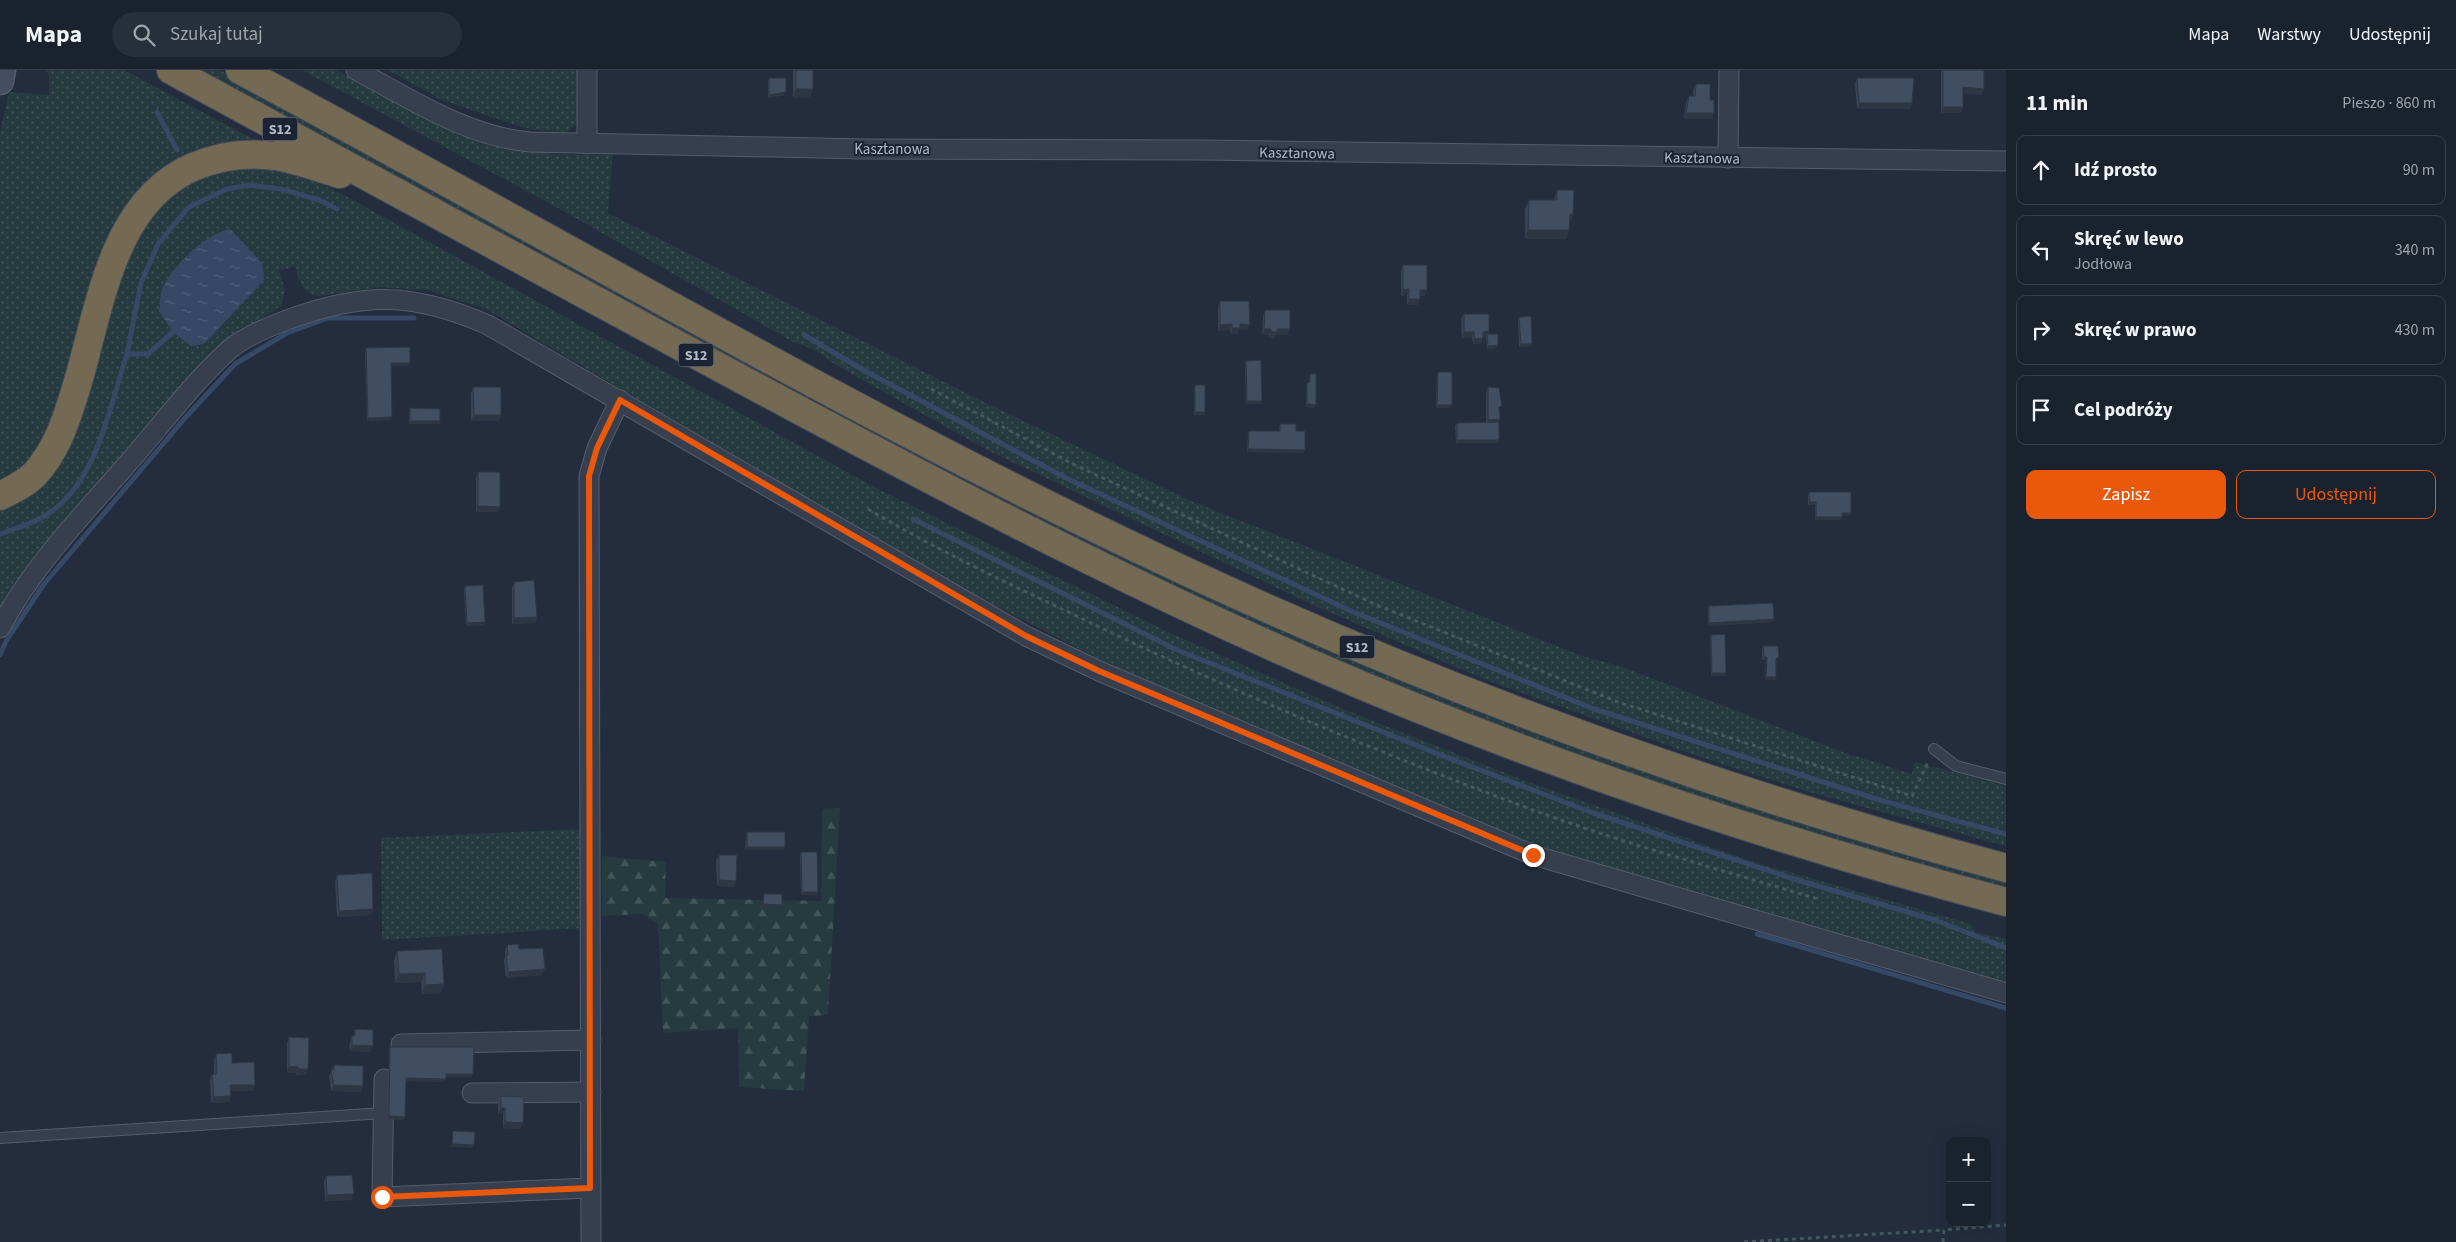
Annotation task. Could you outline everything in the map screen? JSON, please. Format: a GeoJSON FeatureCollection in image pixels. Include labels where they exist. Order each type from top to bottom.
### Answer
{"type":"FeatureCollection","features":[{"type":"Feature","properties":{"kind":"highway","name":"S12"},"geometry":{"type":"LineString","coordinates":[[171,70],[740,379],[1003,518],[1154,592],[1308,662],[1497,738],[1653,795],[1864,862],[2006,902]]}},
{"type":"Feature","properties":{"kind":"highway","name":"S12"},"geometry":{"type":"LineString","coordinates":[[240,70],[743,344],[976,468],[1169,564],[1290,619],[1500,704],[1669,765],[1849,823],[2006,868]]}},
{"type":"Feature","properties":{"kind":"highway"},"geometry":{"type":"LineString","coordinates":[[267,70],[300,102]]}},
{"type":"Feature","properties":{"kind":"highway"},"geometry":{"type":"LineString","coordinates":[[0,496],[18,487],[34,475],[49,457],[63,430],[72,403],[119,245],[140,209],[163,186],[184,171],[205,162],[229,156],[253,154],[276,156],[390,188]]}},
{"type":"Feature","properties":{"kind":"street","name":"Kasztanowa"},"geometry":{"type":"LineString","coordinates":[[356,70],[470,129],[508,140],[587,144],[864,149],[1202,150],[2006,161]]}},
{"type":"Feature","properties":{"kind":"street"},"geometry":{"type":"LineString","coordinates":[[586,70],[587,144]]}},
{"type":"Feature","properties":{"kind":"street"},"geometry":{"type":"LineString","coordinates":[[1728,158],[1729,70]]}},
{"type":"Feature","properties":{"kind":"street"},"geometry":{"type":"LineString","coordinates":[[0,628],[45,558],[185,397],[231,348],[264,329],[348,301],[384,298],[429,304],[465,315],[488,325],[1026,636],[1099,671],[1490,838],[1565,865],[2006,993]]}},
{"type":"Feature","properties":{"kind":"street"},"geometry":{"type":"LineString","coordinates":[[591,1242],[592,1040],[589,476],[597,448],[620,400]]}},
{"type":"Feature","properties":{"kind":"street"},"geometry":{"type":"LineString","coordinates":[[401,1044],[592,1040]]}},
{"type":"Feature","properties":{"kind":"street"},"geometry":{"type":"LineString","coordinates":[[384,1079],[382,1197],[590,1188]]}},
{"type":"Feature","properties":{"kind":"street"},"geometry":{"type":"LineString","coordinates":[[472,1093],[591,1092]]}},
{"type":"Feature","properties":{"kind":"lane"},"geometry":{"type":"LineString","coordinates":[[1934,749],[1956,766],[2006,779]]}},
{"type":"Feature","properties":{"kind":"lane"},"geometry":{"type":"LineString","coordinates":[[0,1138],[384,1113]]}},
{"type":"Feature","properties":{"kind":"path"},"geometry":{"type":"LineString","coordinates":[[930,389],[1075,465],[1379,606],[1618,702],[1912,796],[1934,749]]}},
{"type":"Feature","properties":{"kind":"path"},"geometry":{"type":"LineString","coordinates":[[868,510],[926,544],[1163,658],[1391,755],[1519,805],[1818,899]]}},
{"type":"Feature","properties":{"kind":"path"},"geometry":{"type":"LineString","coordinates":[[1744,1242],[2006,1225]]}},
{"type":"Feature","properties":{"kind":"path"},"geometry":{"type":"LineString","coordinates":[[1943,1242],[1944,1230]]}},
{"type":"Feature","properties":{"kind":"green space"},"geometry":{"type":"Polygon","coordinates":[[[46,70],[124,70],[266,146],[158,177],[53,425],[31,463],[0,484],[0,133],[9,92],[49,95],[49,75],[46,70]]]}},
{"type":"Feature","properties":{"kind":"green space"},"geometry":{"type":"Polygon","coordinates":[[[194,70],[220,70],[1166,574],[2006,880],[2006,892],[1934,872],[1653,784],[1521,737],[1273,637],[1017,516],[194,70]]]}},
{"type":"Feature","properties":{"kind":"green space"},"geometry":{"type":"Polygon","coordinates":[[[302,70],[336,70],[449,130],[493,144],[553,154],[597,155],[613,151],[608,213],[984,402],[1191,501],[1582,656],[1623,667],[1840,751],[1912,774],[1915,762],[2006,786],[2006,846],[1809,792],[1700,757],[1481,678],[1311,604],[987,450],[834,364],[816,351],[795,343],[558,208],[302,70]]]}},
{"type":"Feature","properties":{"kind":"green space"},"geometry":{"type":"Polygon","coordinates":[[[388,70],[577,70],[579,122],[566,133],[524,128],[440,99],[388,70]]]}},
{"type":"Feature","properties":{"kind":"green space"},"geometry":{"type":"Polygon","coordinates":[[[259,166],[308,178],[340,193],[876,488],[1168,632],[1343,709],[1523,780],[1754,862],[1971,924],[1975,932],[2006,939],[2006,985],[1605,867],[1511,836],[1376,781],[1105,662],[998,607],[776,482],[486,309],[427,290],[380,287],[319,296],[309,292],[302,286],[295,266],[279,271],[285,290],[281,306],[221,344],[193,371],[26,568],[0,608],[0,511],[34,493],[54,472],[110,301],[132,248],[148,220],[172,196],[200,177],[218,171],[259,166]]]}},
{"type":"Feature","properties":{"kind":"green space"},"geometry":{"type":"Polygon","coordinates":[[[840,808],[828,1015],[809,1016],[804,1091],[739,1087],[738,1028],[663,1033],[658,924],[642,914],[602,916],[602,856],[666,862],[665,898],[821,901],[822,809],[840,808]]]}},
{"type":"Feature","properties":{"kind":"green space"},"geometry":{"type":"Polygon","coordinates":[[[584,829],[584,928],[382,940],[381,838],[584,829]]]}},
{"type":"Feature","properties":{"kind":"water"},"geometry":{"type":"Polygon","coordinates":[[[230,229],[262,263],[264,280],[204,344],[191,346],[173,332],[159,311],[163,287],[182,260],[191,252],[211,237],[230,229]]]}},
{"type":"Feature","properties":{"kind":"building"},"geometry":{"type":"Polygon","coordinates":[[[796,70],[813,70],[813,89],[796,89],[796,70]]]}},
{"type":"Feature","properties":{"kind":"building"},"geometry":{"type":"Polygon","coordinates":[[[1943,70],[1984,70],[1984,89],[1963,87],[1963,107],[1943,107],[1943,70]]]}},
{"type":"Feature","properties":{"kind":"building"},"geometry":{"type":"Polygon","coordinates":[[[769,78],[786,78],[786,92],[769,95],[769,78]]]}},
{"type":"Feature","properties":{"kind":"building"},"geometry":{"type":"Polygon","coordinates":[[[1857,78],[1914,78],[1912,103],[1859,103],[1857,78]]]}},
{"type":"Feature","properties":{"kind":"building"},"geometry":{"type":"Polygon","coordinates":[[[1696,84],[1710,84],[1710,100],[1714,100],[1714,113],[1686,113],[1689,96],[1695,96],[1696,84]]]}},
{"type":"Feature","properties":{"kind":"building"},"geometry":{"type":"Polygon","coordinates":[[[1557,190],[1574,190],[1573,214],[1570,214],[1569,230],[1528,230],[1529,200],[1557,200],[1557,190]]]}},
{"type":"Feature","properties":{"kind":"building"},"geometry":{"type":"Polygon","coordinates":[[[1403,265],[1427,265],[1427,290],[1420,290],[1420,299],[1409,299],[1409,289],[1403,290],[1403,265]]]}},
{"type":"Feature","properties":{"kind":"building"},"geometry":{"type":"Polygon","coordinates":[[[1220,301],[1249,301],[1250,325],[1240,324],[1240,328],[1232,328],[1232,324],[1220,325],[1220,301]]]}},
{"type":"Feature","properties":{"kind":"building"},"geometry":{"type":"Polygon","coordinates":[[[1265,310],[1290,310],[1290,329],[1277,329],[1277,332],[1271,332],[1271,329],[1264,329],[1265,310]]]}},
{"type":"Feature","properties":{"kind":"building"},"geometry":{"type":"Polygon","coordinates":[[[1464,314],[1489,314],[1489,331],[1483,332],[1483,338],[1475,339],[1474,332],[1464,332],[1464,314]]]}},
{"type":"Feature","properties":{"kind":"building"},"geometry":{"type":"Polygon","coordinates":[[[1531,316],[1532,344],[1521,344],[1519,317],[1531,316]]]}},
{"type":"Feature","properties":{"kind":"building"},"geometry":{"type":"Polygon","coordinates":[[[1487,334],[1498,334],[1498,345],[1488,346],[1487,334]]]}},
{"type":"Feature","properties":{"kind":"building"},"geometry":{"type":"Polygon","coordinates":[[[410,347],[410,363],[391,363],[392,417],[368,418],[366,348],[410,347]]]}},
{"type":"Feature","properties":{"kind":"building"},"geometry":{"type":"Polygon","coordinates":[[[1261,360],[1262,401],[1247,401],[1246,361],[1261,360]]]}},
{"type":"Feature","properties":{"kind":"building"},"geometry":{"type":"Polygon","coordinates":[[[1438,372],[1452,372],[1452,405],[1437,405],[1438,372]]]}},
{"type":"Feature","properties":{"kind":"building"},"geometry":{"type":"Polygon","coordinates":[[[1310,374],[1316,374],[1316,405],[1307,404],[1307,383],[1310,382],[1310,374]]]}},
{"type":"Feature","properties":{"kind":"building"},"geometry":{"type":"Polygon","coordinates":[[[1195,385],[1205,385],[1205,412],[1195,412],[1195,385]]]}},
{"type":"Feature","properties":{"kind":"building"},"geometry":{"type":"Polygon","coordinates":[[[473,387],[501,387],[501,415],[474,415],[473,387]]]}},
{"type":"Feature","properties":{"kind":"building"},"geometry":{"type":"Polygon","coordinates":[[[1488,387],[1499,388],[1502,406],[1499,407],[1500,419],[1488,420],[1488,387]]]}},
{"type":"Feature","properties":{"kind":"building"},"geometry":{"type":"Polygon","coordinates":[[[410,408],[440,409],[440,421],[410,421],[410,408]]]}},
{"type":"Feature","properties":{"kind":"building"},"geometry":{"type":"Polygon","coordinates":[[[1499,422],[1499,440],[1457,440],[1457,423],[1499,422]]]}},
{"type":"Feature","properties":{"kind":"building"},"geometry":{"type":"Polygon","coordinates":[[[1280,424],[1296,424],[1296,431],[1305,431],[1305,450],[1248,449],[1249,431],[1280,431],[1280,424]]]}},
{"type":"Feature","properties":{"kind":"building"},"geometry":{"type":"Polygon","coordinates":[[[478,472],[500,472],[500,507],[478,506],[478,472]]]}},
{"type":"Feature","properties":{"kind":"building"},"geometry":{"type":"Polygon","coordinates":[[[1809,492],[1851,492],[1851,513],[1842,513],[1842,517],[1816,517],[1816,502],[1810,502],[1809,492]]]}},
{"type":"Feature","properties":{"kind":"building"},"geometry":{"type":"Polygon","coordinates":[[[534,580],[537,617],[514,618],[514,582],[534,580]]]}},
{"type":"Feature","properties":{"kind":"building"},"geometry":{"type":"Polygon","coordinates":[[[483,585],[485,622],[467,623],[465,586],[483,585]]]}},
{"type":"Feature","properties":{"kind":"building"},"geometry":{"type":"Polygon","coordinates":[[[1773,603],[1774,619],[1709,623],[1709,606],[1773,603]]]}},
{"type":"Feature","properties":{"kind":"building"},"geometry":{"type":"Polygon","coordinates":[[[1725,634],[1726,673],[1712,673],[1711,635],[1725,634]]]}},
{"type":"Feature","properties":{"kind":"building"},"geometry":{"type":"Polygon","coordinates":[[[1763,646],[1778,646],[1779,658],[1776,658],[1776,677],[1766,677],[1767,657],[1764,657],[1763,646]]]}},
{"type":"Feature","properties":{"kind":"building"},"geometry":{"type":"Polygon","coordinates":[[[747,832],[785,832],[785,847],[747,847],[747,832]]]}},
{"type":"Feature","properties":{"kind":"building"},"geometry":{"type":"Polygon","coordinates":[[[801,852],[817,852],[818,892],[802,892],[801,852]]]}},
{"type":"Feature","properties":{"kind":"building"},"geometry":{"type":"Polygon","coordinates":[[[719,855],[737,855],[736,881],[719,880],[719,855]]]}},
{"type":"Feature","properties":{"kind":"building"},"geometry":{"type":"Polygon","coordinates":[[[372,873],[373,909],[339,911],[337,875],[372,873]]]}},
{"type":"Feature","properties":{"kind":"building"},"geometry":{"type":"Polygon","coordinates":[[[764,894],[782,894],[782,905],[763,904],[764,894]]]}},
{"type":"Feature","properties":{"kind":"building"},"geometry":{"type":"Polygon","coordinates":[[[518,944],[519,949],[543,948],[545,969],[508,972],[507,945],[518,944]]]}},
{"type":"Feature","properties":{"kind":"building"},"geometry":{"type":"Polygon","coordinates":[[[442,949],[444,984],[425,985],[425,973],[399,974],[397,951],[442,949]]]}},
{"type":"Feature","properties":{"kind":"building"},"geometry":{"type":"Polygon","coordinates":[[[355,1029],[373,1030],[373,1046],[352,1045],[352,1036],[355,1036],[355,1029]]]}},
{"type":"Feature","properties":{"kind":"building"},"geometry":{"type":"Polygon","coordinates":[[[289,1037],[309,1038],[308,1069],[298,1069],[298,1067],[289,1066],[289,1037]]]}},
{"type":"Feature","properties":{"kind":"building"},"geometry":{"type":"Polygon","coordinates":[[[390,1047],[474,1047],[473,1074],[446,1074],[446,1079],[406,1078],[405,1117],[389,1116],[390,1047]]]}},
{"type":"Feature","properties":{"kind":"building"},"geometry":{"type":"Polygon","coordinates":[[[232,1053],[232,1063],[254,1062],[255,1085],[230,1085],[231,1096],[214,1097],[212,1074],[217,1074],[216,1054],[232,1053]]]}},
{"type":"Feature","properties":{"kind":"building"},"geometry":{"type":"Polygon","coordinates":[[[334,1065],[363,1066],[363,1086],[334,1085],[331,1070],[334,1070],[334,1065]]]}},
{"type":"Feature","properties":{"kind":"building"},"geometry":{"type":"Polygon","coordinates":[[[501,1096],[524,1097],[523,1123],[505,1122],[505,1108],[501,1108],[501,1096]]]}},
{"type":"Feature","properties":{"kind":"building"},"geometry":{"type":"Polygon","coordinates":[[[453,1131],[475,1132],[474,1145],[452,1144],[453,1131]]]}},
{"type":"Feature","properties":{"kind":"building"},"geometry":{"type":"Polygon","coordinates":[[[352,1175],[354,1194],[327,1195],[326,1176],[352,1175]]]}},
{"type":"Feature","properties":{"kind":"waterway"},"geometry":{"type":"LineString","coordinates":[[157,112],[177,150]]}},
{"type":"Feature","properties":{"kind":"waterway"},"geometry":{"type":"LineString","coordinates":[[127,354],[141,283],[158,244],[189,207],[227,189],[249,185],[281,189],[319,200],[337,209]]}},
{"type":"Feature","properties":{"kind":"waterway"},"geometry":{"type":"LineString","coordinates":[[0,655],[6,641],[44,584],[185,418],[235,364],[287,333],[328,318],[414,318]]}},
{"type":"Feature","properties":{"kind":"waterway"},"geometry":{"type":"LineString","coordinates":[[0,534],[41,518],[64,501],[78,484],[90,464],[107,420],[127,354],[148,354],[173,332]]}},
{"type":"Feature","properties":{"kind":"waterway"},"geometry":{"type":"LineString","coordinates":[[804,335],[865,371],[1068,479],[1351,611],[1594,709],[1876,799],[2006,834]]}},
{"type":"Feature","properties":{"kind":"waterway"},"geometry":{"type":"LineString","coordinates":[[913,519],[1177,650],[1433,752],[1593,813],[1797,880],[1935,920],[2006,948]]}},
{"type":"Feature","properties":{"kind":"waterway"},"geometry":{"type":"LineString","coordinates":[[1757,934],[2006,1008]]}},
{"type":"Feature","properties":{"kind":"route"},"geometry":{"type":"LineString","coordinates":[[382,1197],[590,1188],[592,1040],[589,847],[589,476],[597,448],[614,416],[620,400],[1026,636],[1066,656],[1508,846],[1533,855]]}}]}
